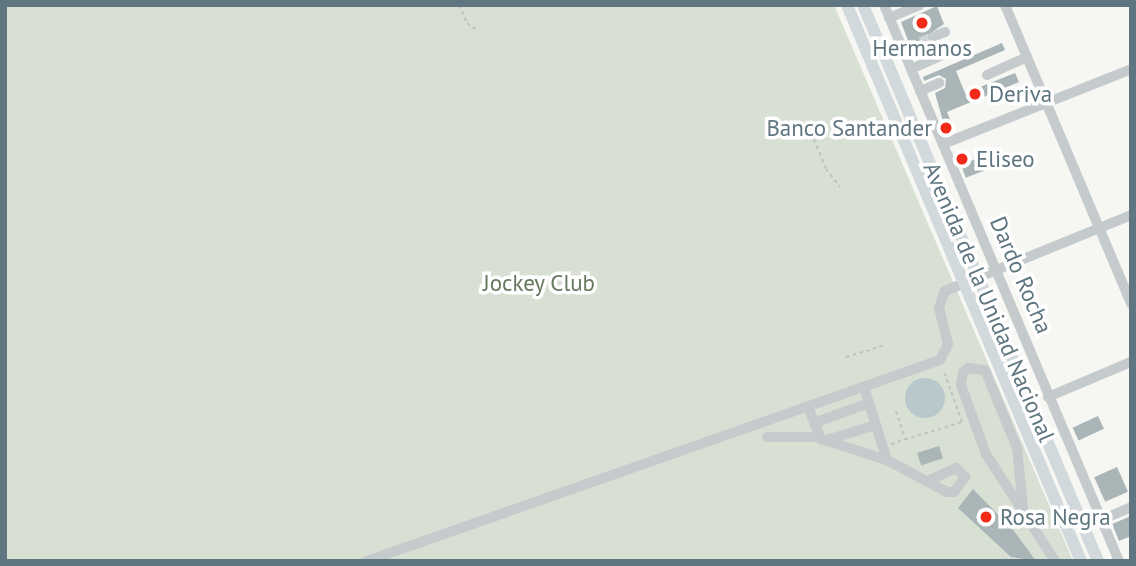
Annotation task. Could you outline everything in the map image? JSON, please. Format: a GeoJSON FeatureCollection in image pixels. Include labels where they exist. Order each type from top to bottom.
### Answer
{"type":"FeatureCollection","features":[{"type":"Feature","properties":{"kind":"main road","name":"Avenida de la Unidad Nacional"},"geometry":{"type":"LineString","coordinates":[[847,5],[1081,561]]}},
{"type":"Feature","properties":{"kind":"main road","name":"Avenida de la Unidad Nacional"},"geometry":{"type":"LineString","coordinates":[[863,5],[1098,561]]}},
{"type":"Feature","properties":{"kind":"street","name":"Dardo Rocha"},"geometry":{"type":"LineString","coordinates":[[884,5],[905,49],[920,91],[1119,561]]}},
{"type":"Feature","properties":{"kind":"street"},"geometry":{"type":"LineString","coordinates":[[889,18],[919,5]]}},
{"type":"Feature","properties":{"kind":"street"},"geometry":{"type":"LineString","coordinates":[[1005,5],[1131,303]]}},
{"type":"Feature","properties":{"kind":"street"},"geometry":{"type":"LineString","coordinates":[[933,37],[945,32]]}},
{"type":"Feature","properties":{"kind":"street"},"geometry":{"type":"LineString","coordinates":[[911,69],[947,53]]}},
{"type":"Feature","properties":{"kind":"street"},"geometry":{"type":"LineString","coordinates":[[988,75],[1027,57]]}},
{"type":"Feature","properties":{"kind":"street"},"geometry":{"type":"LineString","coordinates":[[943,144],[1131,69]]}},
{"type":"Feature","properties":{"kind":"street"},"geometry":{"type":"LineString","coordinates":[[920,91],[939,83]]}},
{"type":"Feature","properties":{"kind":"street"},"geometry":{"type":"LineString","coordinates":[[367,561],[940,360],[948,344],[940,299],[945,291],[1131,215]]}},
{"type":"Feature","properties":{"kind":"street"},"geometry":{"type":"LineString","coordinates":[[1048,397],[1131,362]]}},
{"type":"Feature","properties":{"kind":"street"},"geometry":{"type":"LineString","coordinates":[[1023,508],[1017,448],[985,370],[968,368],[963,372],[961,385],[986,454],[1055,561]]}},
{"type":"Feature","properties":{"kind":"street"},"geometry":{"type":"LineString","coordinates":[[864,387],[887,460]]}},
{"type":"Feature","properties":{"kind":"street"},"geometry":{"type":"LineString","coordinates":[[814,422],[869,403]]}},
{"type":"Feature","properties":{"kind":"street"},"geometry":{"type":"LineString","coordinates":[[808,407],[823,439]]}},
{"type":"Feature","properties":{"kind":"street"},"geometry":{"type":"LineString","coordinates":[[823,439],[876,425]]}},
{"type":"Feature","properties":{"kind":"street"},"geometry":{"type":"LineString","coordinates":[[766,437],[823,439],[887,460],[928,481]]}},
{"type":"Feature","properties":{"kind":"street"},"geometry":{"type":"LineString","coordinates":[[1101,520],[1131,507]]}},
{"type":"Feature","properties":{"kind":"path"},"geometry":{"type":"LineString","coordinates":[[459,5],[467,23],[477,30]]}},
{"type":"Feature","properties":{"kind":"path"},"geometry":{"type":"LineString","coordinates":[[811,133],[826,169],[840,187]]}},
{"type":"Feature","properties":{"kind":"path"},"geometry":{"type":"LineString","coordinates":[[846,357],[883,346]]}},
{"type":"Feature","properties":{"kind":"path"},"geometry":{"type":"LineString","coordinates":[[884,447],[962,422],[940,360]]}},
{"type":"Feature","properties":{"kind":"path"},"geometry":{"type":"LineString","coordinates":[[896,411],[905,440]]}},
{"type":"Feature","properties":{"kind":"green space","name":"Jockey Club"},"geometry":{"type":"Polygon","coordinates":[[[5,5],[834,5],[1073,561],[5,561],[5,5]]]}},
{"type":"Feature","properties":{"kind":"shaded area"},"geometry":{"type":"Polygon","coordinates":[[[925,378],[939,384],[945,398],[939,412],[925,418],[911,412],[905,398],[911,384],[925,378]]]}},
{"type":"Feature","properties":{"kind":"building","name":"Hermanos"},"geometry":{"type":"Polygon","coordinates":[[[937,6],[944,24],[925,37],[934,45],[913,54],[901,22],[937,6]]]}},
{"type":"Feature","properties":{"kind":"building"},"geometry":{"type":"Polygon","coordinates":[[[1002,43],[1005,50],[956,71],[965,93],[1015,73],[1019,82],[947,112],[954,129],[946,132],[935,93],[945,88],[946,79],[939,75],[924,81],[923,77],[1002,43]]]}},
{"type":"Feature","properties":{"kind":"building"},"geometry":{"type":"Polygon","coordinates":[[[986,155],[991,168],[966,178],[961,165],[986,155]]]}},
{"type":"Feature","properties":{"kind":"building"},"geometry":{"type":"Polygon","coordinates":[[[1098,416],[1104,429],[1079,441],[1073,428],[1098,416]]]}},
{"type":"Feature","properties":{"kind":"building"},"geometry":{"type":"Polygon","coordinates":[[[939,446],[943,458],[921,465],[917,453],[939,446]]]}},
{"type":"Feature","properties":{"kind":"building"},"geometry":{"type":"Polygon","coordinates":[[[1117,467],[1128,492],[1105,502],[1094,477],[1117,467]]]}},
{"type":"Feature","properties":{"kind":"building","name":"Rosa Negra"},"geometry":{"type":"Polygon","coordinates":[[[973,489],[1014,531],[1036,561],[1011,557],[958,508],[973,489]]]}},
{"type":"Feature","properties":{"kind":"building"},"geometry":{"type":"Polygon","coordinates":[[[1131,516],[1131,536],[1119,541],[1112,524],[1131,516]]]}},
{"type":"Feature","properties":{"kind":"tunnel"},"geometry":{"type":"LineString","coordinates":[[907,48],[933,37]]}},
{"type":"Feature","properties":{"kind":"place","name":"Hermanos"},"geometry":{"type":"Point","coordinates":[922,23]}},
{"type":"Feature","properties":{"kind":"place","name":"Deriva"},"geometry":{"type":"Point","coordinates":[975,94]}},
{"type":"Feature","properties":{"kind":"place","name":"Banco Santander"},"geometry":{"type":"Point","coordinates":[946,128]}},
{"type":"Feature","properties":{"kind":"place","name":"Eliseo"},"geometry":{"type":"Point","coordinates":[962,159]}},
{"type":"Feature","properties":{"kind":"place","name":"Rosa Negra"},"geometry":{"type":"Point","coordinates":[986,517]}}]}
